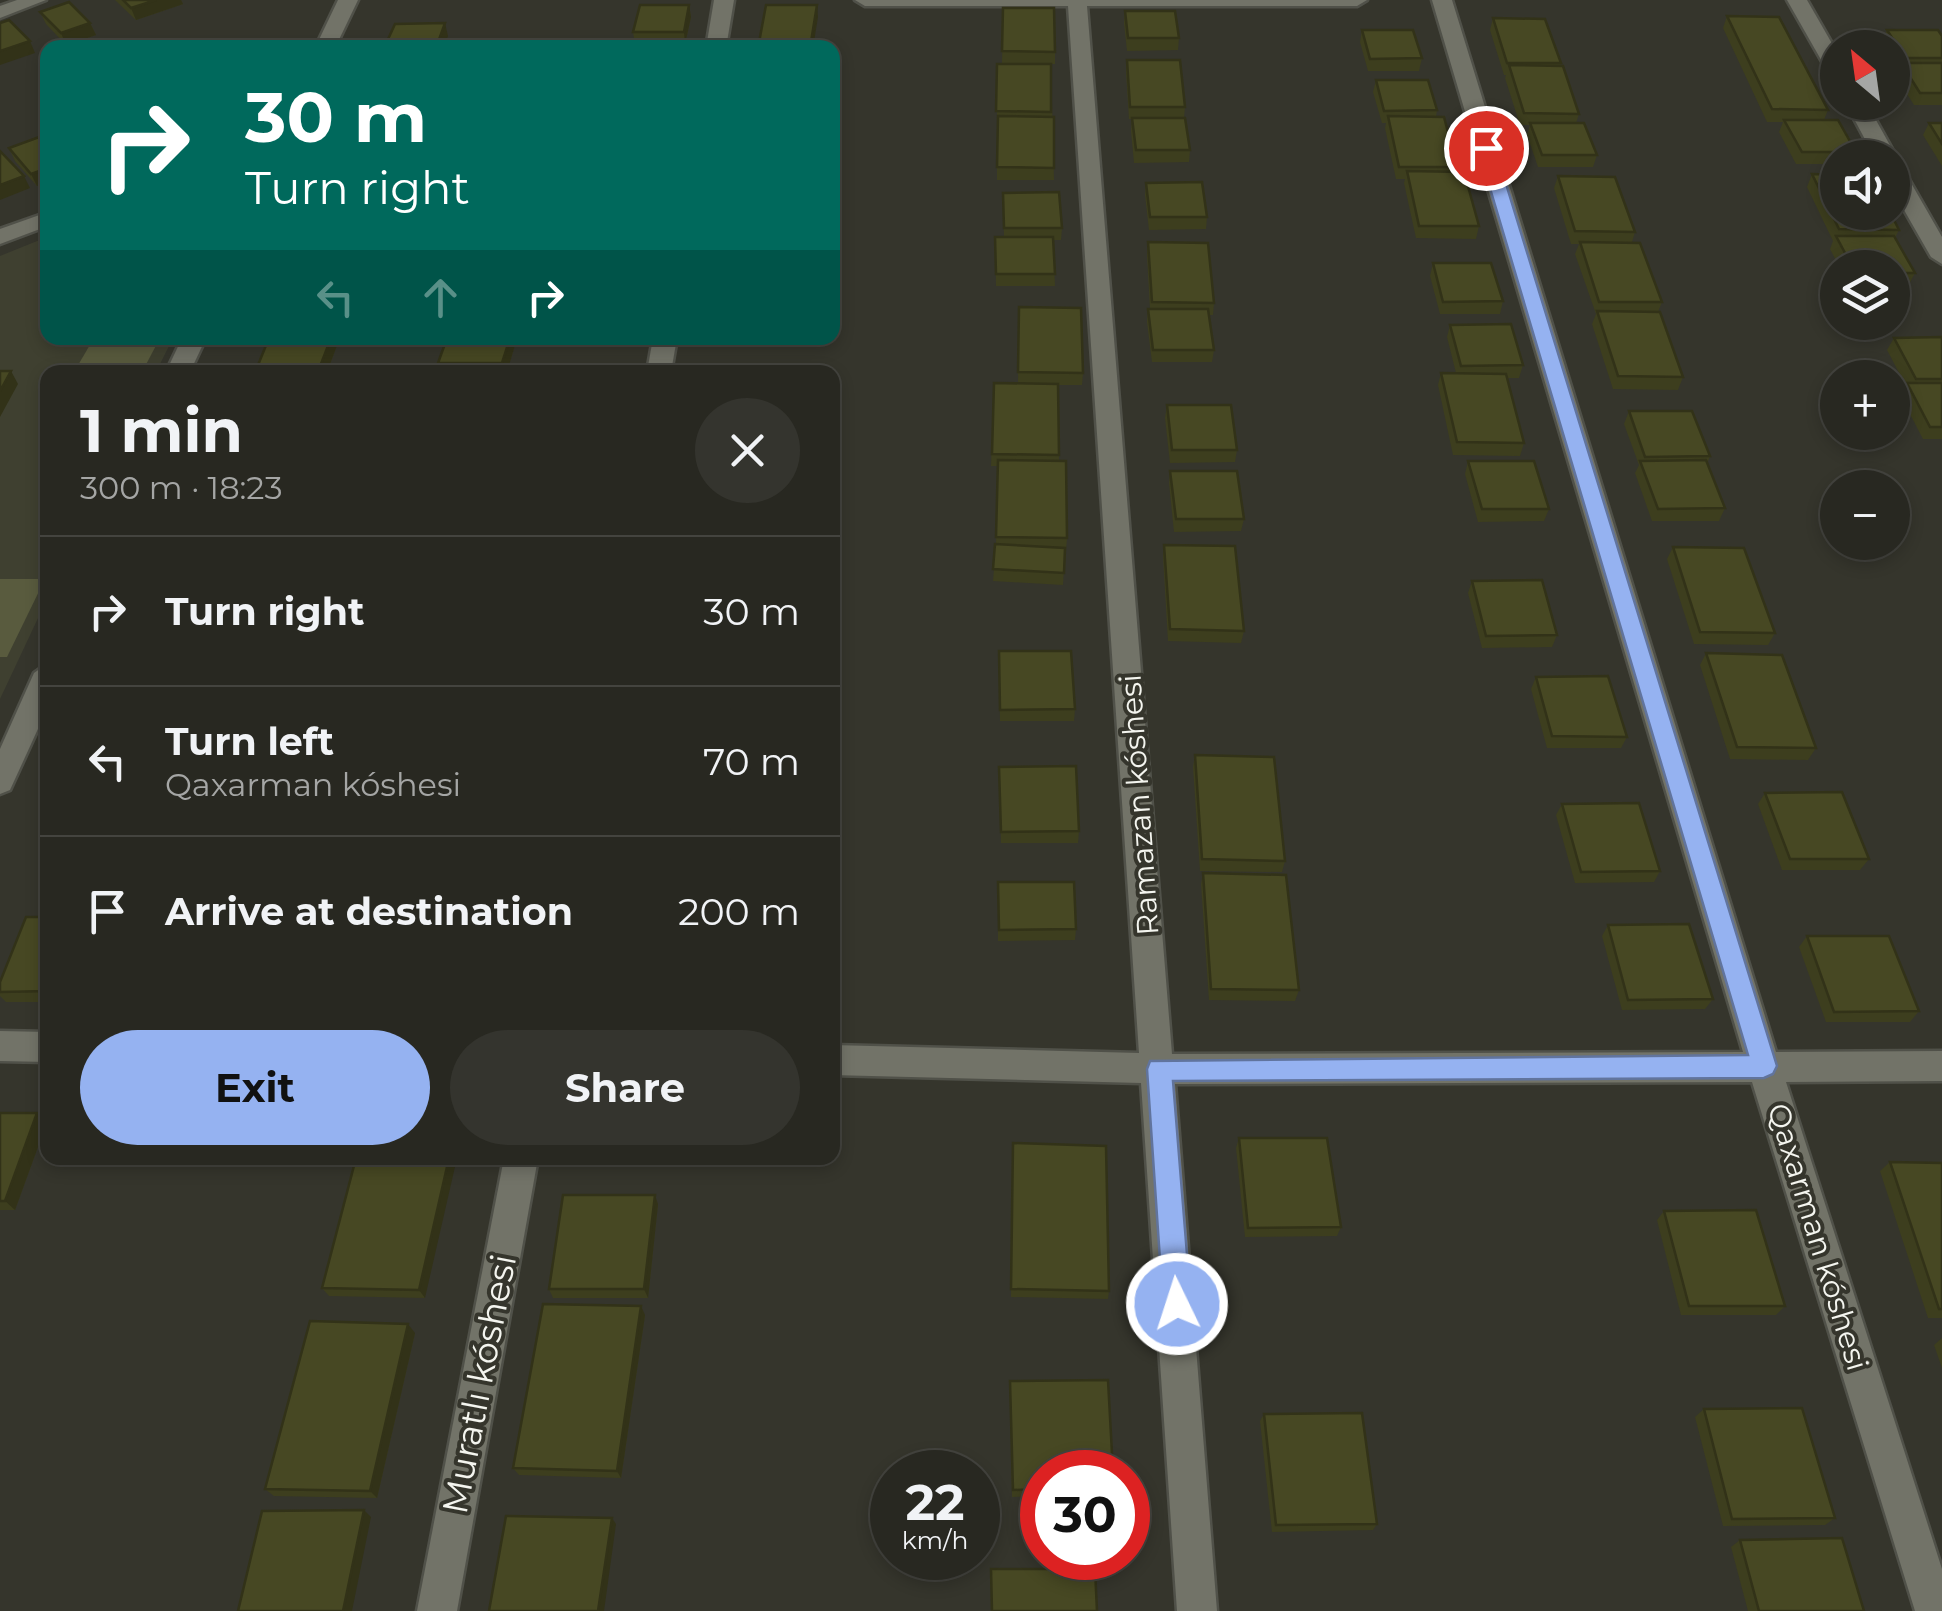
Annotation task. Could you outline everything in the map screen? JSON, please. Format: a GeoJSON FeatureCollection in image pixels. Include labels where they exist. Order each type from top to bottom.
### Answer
{"type":"FeatureCollection","features":[{"type":"Feature","properties":{"kind":"street"},"geometry":{"type":"LineString","coordinates":[[0,12],[36,0]]}},
{"type":"Feature","properties":{"kind":"street"},"geometry":{"type":"LineString","coordinates":[[329,40],[348,0]]}},
{"type":"Feature","properties":{"kind":"street"},"geometry":{"type":"LineString","coordinates":[[717,40],[724,0]]}},
{"type":"Feature","properties":{"kind":"street"},"geometry":{"type":"LineString","coordinates":[[865,0],[1357,0]]}},
{"type":"Feature","properties":{"kind":"street","name":"Qaxarman kóshesi"},"geometry":{"type":"LineString","coordinates":[[1442,0],[1764,1066],[1936,1611]]}},
{"type":"Feature","properties":{"kind":"street"},"geometry":{"type":"LineString","coordinates":[[1797,0],[1820,40]]}},
{"type":"Feature","properties":{"kind":"street","name":"Ramazan kóshesi"},"geometry":{"type":"LineString","coordinates":[[1077,2],[1159,1069],[1196,1611]]}},
{"type":"Feature","properties":{"kind":"street"},"geometry":{"type":"LineString","coordinates":[[1910,200],[1942,256]]}},
{"type":"Feature","properties":{"kind":"street"},"geometry":{"type":"LineString","coordinates":[[0,237],[40,221]]}},
{"type":"Feature","properties":{"kind":"street"},"geometry":{"type":"LineString","coordinates":[[0,782],[40,691]]}},
{"type":"Feature","properties":{"kind":"street"},"geometry":{"type":"LineString","coordinates":[[0,1046],[40,1047]]}},
{"type":"Feature","properties":{"kind":"street"},"geometry":{"type":"LineString","coordinates":[[840,1060],[1159,1069],[1942,1066]]}},
{"type":"Feature","properties":{"kind":"street","name":"Muratlı kóshesi"},"geometry":{"type":"LineString","coordinates":[[436,1611],[520,1165]]}},
{"type":"Feature","properties":{"kind":"shaded area"},"geometry":{"type":"Polygon","coordinates":[[[40,240],[40,345],[170,345],[160,365],[40,365],[40,614],[0,699],[0,256],[40,240]]]}},
{"type":"Feature","properties":{"kind":"green space"},"geometry":{"type":"Polygon","coordinates":[[[90,345],[156,345],[146,365],[78,365],[90,345]]]}},
{"type":"Feature","properties":{"kind":"green space"},"geometry":{"type":"Polygon","coordinates":[[[0,579],[40,579],[40,589],[7,657],[0,657],[0,579]]]}},
{"type":"Feature","properties":{"kind":"building"},"geometry":{"type":"Polygon","coordinates":[[[123,0],[156,0],[131,8],[123,0]]]}},
{"type":"Feature","properties":{"kind":"building"},"geometry":{"type":"Polygon","coordinates":[[[69,2],[90,23],[61,33],[40,12],[69,2]]]}},
{"type":"Feature","properties":{"kind":"building"},"geometry":{"type":"Polygon","coordinates":[[[640,5],[689,5],[684,32],[633,32],[640,5]]]}},
{"type":"Feature","properties":{"kind":"building"},"geometry":{"type":"Polygon","coordinates":[[[766,5],[817,5],[811,40],[759,40],[766,5]]]}},
{"type":"Feature","properties":{"kind":"building"},"geometry":{"type":"Polygon","coordinates":[[[1003,8],[1054,8],[1055,52],[1002,51],[1003,8]]]}},
{"type":"Feature","properties":{"kind":"building"},"geometry":{"type":"Polygon","coordinates":[[[1125,11],[1175,11],[1179,38],[1128,38],[1125,11]]]}},
{"type":"Feature","properties":{"kind":"building"},"geometry":{"type":"Polygon","coordinates":[[[1727,16],[1779,17],[1820,95],[1820,110],[1772,109],[1727,16]]]}},
{"type":"Feature","properties":{"kind":"building"},"geometry":{"type":"Polygon","coordinates":[[[1493,18],[1545,19],[1561,63],[1507,63],[1493,18]]]}},
{"type":"Feature","properties":{"kind":"building"},"geometry":{"type":"Polygon","coordinates":[[[9,20],[30,41],[0,51],[0,23],[9,20]]]}},
{"type":"Feature","properties":{"kind":"building"},"geometry":{"type":"Polygon","coordinates":[[[445,23],[439,40],[388,40],[395,24],[445,23]]]}},
{"type":"Feature","properties":{"kind":"building"},"geometry":{"type":"Polygon","coordinates":[[[1362,30],[1413,30],[1422,58],[1370,59],[1362,30]]]}},
{"type":"Feature","properties":{"kind":"building"},"geometry":{"type":"Polygon","coordinates":[[[1910,30],[1938,30],[1942,36],[1942,58],[1910,58],[1910,30]]]}},
{"type":"Feature","properties":{"kind":"building"},"geometry":{"type":"Polygon","coordinates":[[[1127,60],[1180,60],[1185,107],[1130,107],[1127,60]]]}},
{"type":"Feature","properties":{"kind":"building"},"geometry":{"type":"Polygon","coordinates":[[[1910,63],[1942,63],[1942,93],[1920,93],[1910,77],[1910,63]]]}},
{"type":"Feature","properties":{"kind":"building"},"geometry":{"type":"Polygon","coordinates":[[[997,64],[1051,64],[1051,112],[996,111],[997,64]]]}},
{"type":"Feature","properties":{"kind":"building"},"geometry":{"type":"Polygon","coordinates":[[[1509,65],[1563,66],[1579,114],[1524,113],[1509,65]]]}},
{"type":"Feature","properties":{"kind":"building"},"geometry":{"type":"Polygon","coordinates":[[[1376,80],[1428,80],[1437,110],[1384,111],[1376,80]]]}},
{"type":"Feature","properties":{"kind":"building"},"geometry":{"type":"Polygon","coordinates":[[[998,116],[1054,117],[1054,168],[997,167],[998,116]]]}},
{"type":"Feature","properties":{"kind":"building"},"geometry":{"type":"Polygon","coordinates":[[[1388,116],[1444,117],[1457,167],[1399,167],[1388,116]]]}},
{"type":"Feature","properties":{"kind":"building"},"geometry":{"type":"Polygon","coordinates":[[[1132,118],[1185,118],[1190,150],[1136,150],[1132,118]]]}},
{"type":"Feature","properties":{"kind":"building"},"geometry":{"type":"Polygon","coordinates":[[[1784,120],[1838,120],[1849,140],[1820,140],[1820,152],[1802,152],[1784,120]]]}},
{"type":"Feature","properties":{"kind":"building"},"geometry":{"type":"Polygon","coordinates":[[[1530,123],[1584,123],[1597,155],[1542,155],[1530,123]]]}},
{"type":"Feature","properties":{"kind":"building"},"geometry":{"type":"Polygon","coordinates":[[[1929,123],[1942,123],[1942,144],[1929,123]]]}},
{"type":"Feature","properties":{"kind":"building"},"geometry":{"type":"Polygon","coordinates":[[[40,137],[40,171],[31,174],[9,148],[40,137]]]}},
{"type":"Feature","properties":{"kind":"building"},"geometry":{"type":"Polygon","coordinates":[[[0,151],[24,176],[0,185],[0,151]]]}},
{"type":"Feature","properties":{"kind":"building"},"geometry":{"type":"Polygon","coordinates":[[[1407,171],[1464,172],[1479,226],[1419,226],[1407,171]]]}},
{"type":"Feature","properties":{"kind":"building"},"geometry":{"type":"Polygon","coordinates":[[[1812,174],[1820,174],[1820,190],[1812,174]]]}},
{"type":"Feature","properties":{"kind":"building"},"geometry":{"type":"Polygon","coordinates":[[[1558,176],[1615,177],[1635,232],[1575,231],[1558,176]]]}},
{"type":"Feature","properties":{"kind":"building"},"geometry":{"type":"Polygon","coordinates":[[[1202,182],[1207,217],[1150,217],[1146,183],[1202,182]]]}},
{"type":"Feature","properties":{"kind":"building"},"geometry":{"type":"Polygon","coordinates":[[[1059,192],[1062,228],[1004,228],[1003,193],[1059,192]]]}},
{"type":"Feature","properties":{"kind":"building"},"geometry":{"type":"Polygon","coordinates":[[[1836,236],[1894,236],[1902,250],[1843,250],[1836,236]]]}},
{"type":"Feature","properties":{"kind":"building"},"geometry":{"type":"Polygon","coordinates":[[[995,237],[1053,237],[1055,274],[996,274],[995,237]]]}},
{"type":"Feature","properties":{"kind":"building"},"geometry":{"type":"Polygon","coordinates":[[[1148,242],[1208,243],[1214,303],[1152,302],[1148,242]]]}},
{"type":"Feature","properties":{"kind":"building"},"geometry":{"type":"Polygon","coordinates":[[[1580,242],[1640,243],[1662,302],[1599,302],[1580,242]]]}},
{"type":"Feature","properties":{"kind":"building"},"geometry":{"type":"Polygon","coordinates":[[[1433,263],[1491,263],[1503,301],[1443,302],[1433,263]]]}},
{"type":"Feature","properties":{"kind":"building"},"geometry":{"type":"Polygon","coordinates":[[[1019,307],[1081,308],[1083,373],[1018,372],[1019,307]]]}},
{"type":"Feature","properties":{"kind":"building"},"geometry":{"type":"Polygon","coordinates":[[[1148,309],[1208,309],[1214,350],[1153,350],[1148,309]]]}},
{"type":"Feature","properties":{"kind":"building"},"geometry":{"type":"Polygon","coordinates":[[[1597,311],[1660,312],[1683,377],[1618,376],[1597,311]]]}},
{"type":"Feature","properties":{"kind":"building"},"geometry":{"type":"Polygon","coordinates":[[[1511,324],[1523,365],[1461,366],[1450,325],[1511,324]]]}},
{"type":"Feature","properties":{"kind":"building"},"geometry":{"type":"Polygon","coordinates":[[[1942,337],[1942,379],[1916,379],[1910,360],[1906,360],[1895,340],[1942,337]]]}},
{"type":"Feature","properties":{"kind":"building"},"geometry":{"type":"Polygon","coordinates":[[[266,345],[328,345],[321,365],[258,365],[266,345]]]}},
{"type":"Feature","properties":{"kind":"building"},"geometry":{"type":"Polygon","coordinates":[[[444,345],[508,345],[502,363],[438,363],[444,345]]]}},
{"type":"Feature","properties":{"kind":"building"},"geometry":{"type":"Polygon","coordinates":[[[0,371],[11,371],[0,391],[0,371]]]}},
{"type":"Feature","properties":{"kind":"building"},"geometry":{"type":"Polygon","coordinates":[[[1441,373],[1506,374],[1524,443],[1457,442],[1441,373]]]}},
{"type":"Feature","properties":{"kind":"building"},"geometry":{"type":"Polygon","coordinates":[[[994,383],[1058,384],[1059,455],[992,454],[994,383]]]}},
{"type":"Feature","properties":{"kind":"building"},"geometry":{"type":"Polygon","coordinates":[[[1910,383],[1942,383],[1942,427],[1930,427],[1910,383]]]}},
{"type":"Feature","properties":{"kind":"building"},"geometry":{"type":"Polygon","coordinates":[[[1167,405],[1231,405],[1237,450],[1172,450],[1167,405]]]}},
{"type":"Feature","properties":{"kind":"building"},"geometry":{"type":"Polygon","coordinates":[[[1629,411],[1692,411],[1710,456],[1645,457],[1629,411]]]}},
{"type":"Feature","properties":{"kind":"building"},"geometry":{"type":"Polygon","coordinates":[[[998,460],[1066,461],[1067,538],[996,537],[998,460]]]}},
{"type":"Feature","properties":{"kind":"building"},"geometry":{"type":"Polygon","coordinates":[[[1706,460],[1725,508],[1658,509],[1640,461],[1706,460]]]}},
{"type":"Feature","properties":{"kind":"building"},"geometry":{"type":"Polygon","coordinates":[[[1468,461],[1534,461],[1549,509],[1482,509],[1468,461]]]}},
{"type":"Feature","properties":{"kind":"building"},"geometry":{"type":"Polygon","coordinates":[[[1170,471],[1237,471],[1244,519],[1176,519],[1170,471]]]}},
{"type":"Feature","properties":{"kind":"building"},"geometry":{"type":"Polygon","coordinates":[[[995,544],[1065,548],[1064,573],[993,569],[995,544]]]}},
{"type":"Feature","properties":{"kind":"building"},"geometry":{"type":"Polygon","coordinates":[[[1164,545],[1235,546],[1244,631],[1170,629],[1164,545]]]}},
{"type":"Feature","properties":{"kind":"building"},"geometry":{"type":"Polygon","coordinates":[[[1673,547],[1744,548],[1775,633],[1700,632],[1673,547]]]}},
{"type":"Feature","properties":{"kind":"building"},"geometry":{"type":"Polygon","coordinates":[[[1542,580],[1557,635],[1486,636],[1472,581],[1542,580]]]}},
{"type":"Feature","properties":{"kind":"building"},"geometry":{"type":"Polygon","coordinates":[[[999,651],[1071,651],[1075,709],[1000,710],[999,651]]]}},
{"type":"Feature","properties":{"kind":"building"},"geometry":{"type":"Polygon","coordinates":[[[1706,653],[1782,655],[1816,748],[1737,747],[1706,653]]]}},
{"type":"Feature","properties":{"kind":"building"},"geometry":{"type":"Polygon","coordinates":[[[1608,676],[1627,737],[1552,736],[1536,677],[1608,676]]]}},
{"type":"Feature","properties":{"kind":"building"},"geometry":{"type":"Polygon","coordinates":[[[1195,755],[1274,757],[1285,861],[1202,859],[1195,755]]]}},
{"type":"Feature","properties":{"kind":"building"},"geometry":{"type":"Polygon","coordinates":[[[1076,766],[1079,831],[1001,832],[999,767],[1076,766]]]}},
{"type":"Feature","properties":{"kind":"building"},"geometry":{"type":"Polygon","coordinates":[[[1842,792],[1869,859],[1790,859],[1765,793],[1842,792]]]}},
{"type":"Feature","properties":{"kind":"building"},"geometry":{"type":"Polygon","coordinates":[[[1639,803],[1660,871],[1581,872],[1562,804],[1639,803]]]}},
{"type":"Feature","properties":{"kind":"building"},"geometry":{"type":"Polygon","coordinates":[[[1203,873],[1286,875],[1299,990],[1211,989],[1203,873]]]}},
{"type":"Feature","properties":{"kind":"building"},"geometry":{"type":"Polygon","coordinates":[[[998,882],[1074,882],[1076,929],[999,930],[998,882]]]}},
{"type":"Feature","properties":{"kind":"building"},"geometry":{"type":"Polygon","coordinates":[[[26,917],[40,917],[40,991],[0,992],[0,982],[26,917]]]}},
{"type":"Feature","properties":{"kind":"building"},"geometry":{"type":"Polygon","coordinates":[[[1689,924],[1713,999],[1628,1000],[1608,925],[1689,924]]]}},
{"type":"Feature","properties":{"kind":"building"},"geometry":{"type":"Polygon","coordinates":[[[1807,936],[1889,936],[1919,1011],[1834,1012],[1807,936]]]}},
{"type":"Feature","properties":{"kind":"building"},"geometry":{"type":"Polygon","coordinates":[[[0,1113],[37,1113],[5,1201],[0,1201],[0,1113]]]}},
{"type":"Feature","properties":{"kind":"building"},"geometry":{"type":"Polygon","coordinates":[[[1239,1138],[1327,1138],[1341,1227],[1248,1228],[1239,1138]]]}},
{"type":"Feature","properties":{"kind":"building"},"geometry":{"type":"Polygon","coordinates":[[[1013,1143],[1106,1146],[1109,1291],[1011,1289],[1013,1143]]]}},
{"type":"Feature","properties":{"kind":"building"},"geometry":{"type":"Polygon","coordinates":[[[1890,1162],[1942,1163],[1942,1309],[1939,1309],[1890,1162]]]}},
{"type":"Feature","properties":{"kind":"building"},"geometry":{"type":"Polygon","coordinates":[[[354,1165],[447,1165],[419,1290],[322,1288],[354,1165]]]}},
{"type":"Feature","properties":{"kind":"building"},"geometry":{"type":"Polygon","coordinates":[[[563,1195],[655,1195],[644,1289],[549,1289],[563,1195]]]}},
{"type":"Feature","properties":{"kind":"building"},"geometry":{"type":"Polygon","coordinates":[[[1756,1210],[1785,1306],[1689,1306],[1664,1211],[1756,1210]]]}},
{"type":"Feature","properties":{"kind":"building"},"geometry":{"type":"Polygon","coordinates":[[[543,1304],[641,1306],[617,1471],[513,1468],[543,1304]]]}},
{"type":"Feature","properties":{"kind":"building"},"geometry":{"type":"Polygon","coordinates":[[[310,1321],[408,1324],[370,1491],[265,1489],[310,1321]]]}},
{"type":"Feature","properties":{"kind":"building"},"geometry":{"type":"Polygon","coordinates":[[[1108,1380],[1112,1450],[1020,1450],[1020,1490],[1013,1490],[1010,1381],[1108,1380]]]}},
{"type":"Feature","properties":{"kind":"building"},"geometry":{"type":"Polygon","coordinates":[[[1802,1408],[1835,1518],[1732,1519],[1704,1409],[1802,1408]]]}},
{"type":"Feature","properties":{"kind":"building"},"geometry":{"type":"Polygon","coordinates":[[[1362,1413],[1377,1524],[1276,1525],[1264,1414],[1362,1413]]]}},
{"type":"Feature","properties":{"kind":"building"},"geometry":{"type":"Polygon","coordinates":[[[364,1510],[343,1611],[238,1611],[262,1511],[364,1510]]]}},
{"type":"Feature","properties":{"kind":"building"},"geometry":{"type":"Polygon","coordinates":[[[506,1516],[612,1518],[598,1611],[489,1611],[506,1516]]]}},
{"type":"Feature","properties":{"kind":"building"},"geometry":{"type":"Polygon","coordinates":[[[1842,1538],[1864,1611],[1759,1611],[1740,1540],[1842,1538]]]}},
{"type":"Feature","properties":{"kind":"building"},"geometry":{"type":"Polygon","coordinates":[[[1000,1569],[1020,1569],[1020,1580],[1096,1580],[1097,1611],[992,1611],[991,1580],[1000,1580],[1000,1569]]]}},
{"type":"Feature","properties":{"kind":"route"},"geometry":{"type":"LineString","coordinates":[[1177,1304],[1159,1069],[1764,1066],[1486,148]]}}]}
